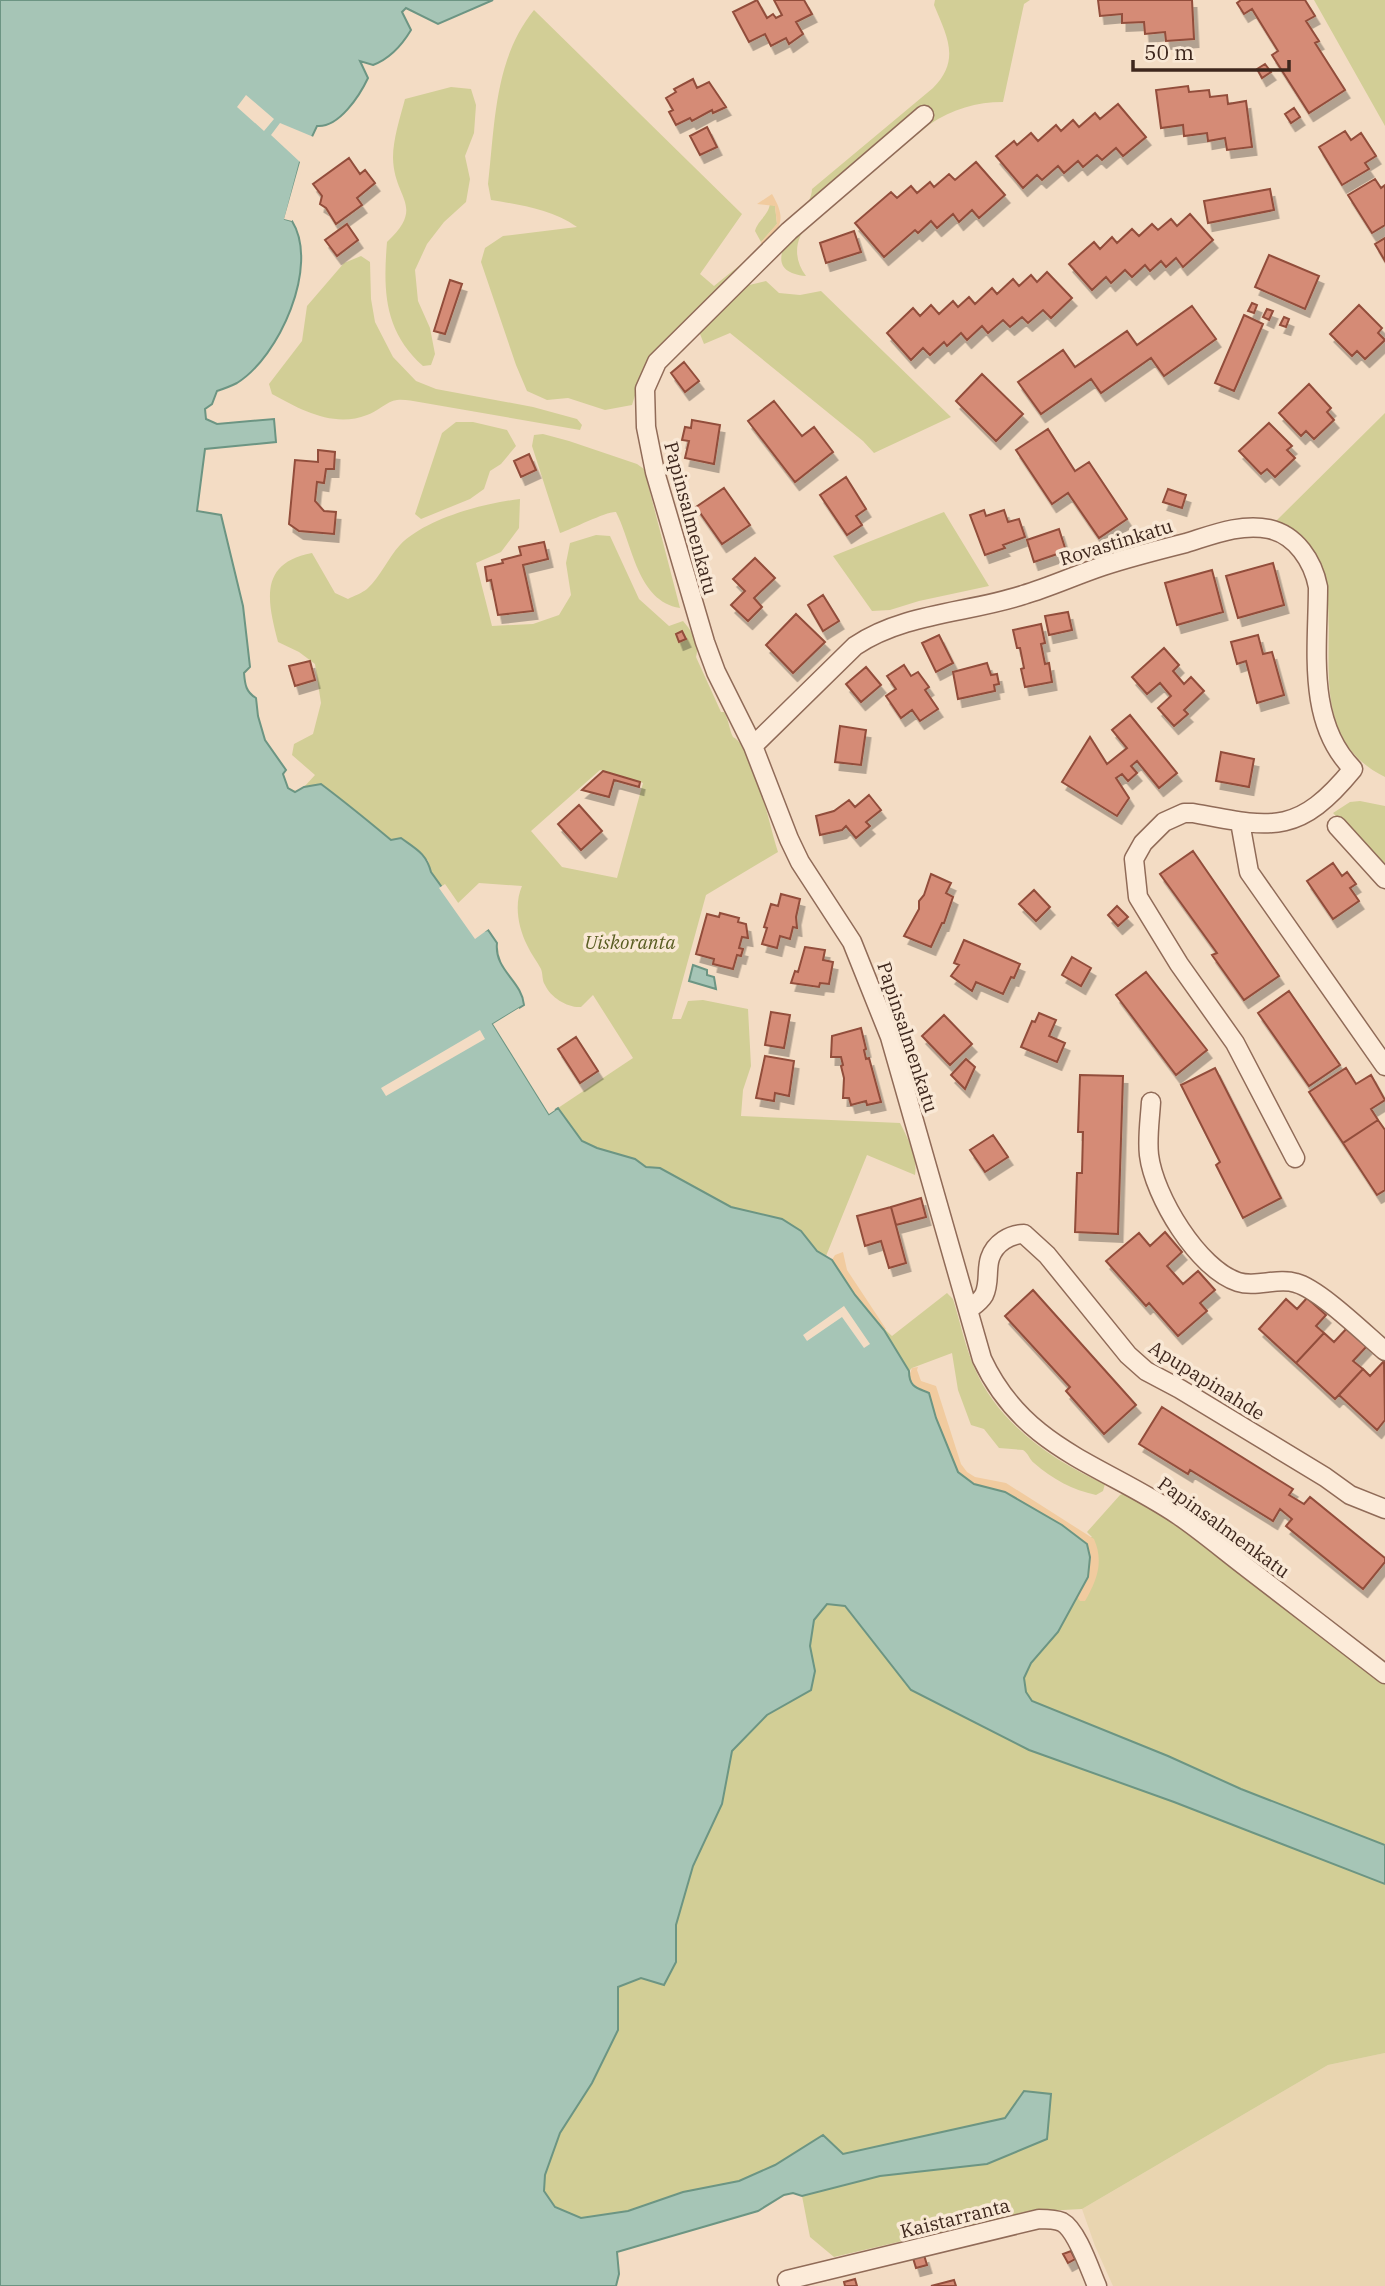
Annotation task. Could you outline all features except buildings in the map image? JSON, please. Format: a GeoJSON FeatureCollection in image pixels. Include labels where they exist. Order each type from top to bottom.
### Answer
{"type":"FeatureCollection","features":[{"type":"Feature","properties":{"kind":"street","name":"Papinsalmenkatu"},"geometry":{"type":"LineString","coordinates":[[925,115],[789,231],[657,362],[645,389],[646,427],[655,472],[680,562],[716,672],[753,746],[789,839],[800,862],[852,942],[883,1017],[989,1376],[1024,1420],[1051,1443],[1178,1516],[1385,1674]]}},
{"type":"Feature","properties":{"kind":"street","name":"Rovastinkatu"},"geometry":{"type":"LineString","coordinates":[[753,746],[855,646],[873,635],[900,625],[1023,595],[1107,565],[1231,530],[1256,527],[1288,537],[1305,555],[1315,576],[1318,587],[1318,682],[1321,707],[1336,750],[1353,769],[1333,794],[1297,819],[1265,825],[1240,822]]}},
{"type":"Feature","properties":{"kind":"street"},"geometry":{"type":"LineString","coordinates":[[1295,1158],[1235,1044],[1179,964],[1138,897],[1134,859],[1151,833],[1164,822],[1184,813],[1240,822],[1249,872],[1385,1066]]}},
{"type":"Feature","properties":{"kind":"street"},"geometry":{"type":"LineString","coordinates":[[1337,826],[1385,879]]}},
{"type":"Feature","properties":{"kind":"street"},"geometry":{"type":"LineString","coordinates":[[1151,1102],[1149,1154],[1155,1181],[1165,1205],[1192,1245],[1226,1277],[1241,1283],[1296,1283],[1315,1292],[1385,1351]]}},
{"type":"Feature","properties":{"kind":"street","name":"Apupapinahde"},"geometry":{"type":"LineString","coordinates":[[968,1310],[982,1298],[988,1284],[990,1257],[999,1245],[1014,1234],[1024,1234],[1047,1255],[1128,1355],[1146,1371],[1258,1436],[1350,1495],[1385,1508]]}},
{"type":"Feature","properties":{"kind":"street","name":"Kaistarranta"},"geometry":{"type":"LineString","coordinates":[[787,2280],[1039,2219],[1061,2221],[1067,2226],[1083,2252],[1097,2286]]}},
{"type":"Feature","properties":{"kind":"shaded area"},"geometry":{"type":"Polygon","coordinates":[[[0,0],[493,0],[438,24],[406,8],[402,12],[411,30],[399,46],[373,65],[360,61],[368,78],[360,93],[341,116],[333,122],[317,126],[300,162],[285,219],[292,221],[299,240],[301,262],[291,309],[267,353],[253,370],[237,383],[217,391],[212,404],[205,409],[206,419],[217,424],[274,419],[276,442],[205,449],[197,511],[221,515],[243,606],[250,667],[244,673],[246,685],[256,698],[265,740],[286,770],[283,774],[288,788],[295,792],[304,787],[321,784],[391,840],[401,838],[411,845],[423,856],[431,872],[475,933],[488,930],[497,943],[500,961],[519,989],[524,1005],[493,1024],[549,1114],[558,1108],[582,1141],[597,1148],[635,1159],[646,1167],[660,1168],[731,1207],[782,1219],[801,1231],[817,1251],[832,1260],[855,1295],[884,1330],[909,1371],[912,1384],[929,1393],[958,1472],[974,1484],[1005,1492],[1062,1525],[1087,1544],[1090,1557],[1088,1577],[1058,1632],[1031,1663],[1024,1678],[1026,1692],[1032,1701],[1241,1789],[1385,1845],[1385,1884],[1174,1802],[1029,1750],[911,1690],[845,1606],[827,1604],[814,1620],[810,1646],[815,1671],[811,1690],[767,1715],[732,1751],[722,1804],[693,1866],[676,1925],[676,1962],[664,1985],[641,1978],[618,1987],[618,2030],[592,2083],[560,2133],[545,2175],[544,2191],[555,2207],[581,2218],[628,2211],[683,2192],[739,2181],[775,2165],[823,2135],[843,2154],[1005,2118],[1024,2091],[1051,2094],[1047,2139],[987,2164],[880,2176],[802,2196],[793,2193],[784,2195],[758,2211],[617,2252],[619,2274],[616,2286],[0,2286],[0,0]]]}},
{"type":"Feature","properties":{"kind":"shaded area"},"geometry":{"type":"Polygon","coordinates":[[[693,965],[707,970],[707,975],[714,977],[716,989],[689,981],[693,965]]]}},
{"type":"Feature","properties":{"kind":"shaded area"},"geometry":{"type":"Polygon","coordinates":[[[1385,2053],[1385,2286],[1113,2286],[1082,2209],[1328,2065],[1385,2053]]]}},
{"type":"Feature","properties":{"kind":"green space"},"geometry":{"type":"Polygon","coordinates":[[[935,0],[1030,0],[1024,4],[1003,102],[965,107],[930,124],[810,223],[801,235],[797,249],[799,263],[806,276],[789,272],[782,264],[782,253],[812,189],[942,78],[947,68],[949,48],[934,5],[935,0]]]}},
{"type":"Feature","properties":{"kind":"green space"},"geometry":{"type":"Polygon","coordinates":[[[1314,0],[1385,0],[1385,126],[1314,0]]]}},
{"type":"Feature","properties":{"kind":"green space"},"geometry":{"type":"Polygon","coordinates":[[[534,10],[742,214],[700,274],[714,286],[745,261],[667,341],[638,386],[632,405],[605,410],[568,398],[547,400],[527,391],[481,262],[485,248],[503,236],[577,227],[546,212],[491,200],[488,184],[499,93],[511,50],[534,10]]]}},
{"type":"Feature","properties":{"kind":"green space"},"geometry":{"type":"Polygon","coordinates":[[[451,87],[471,89],[476,105],[474,133],[465,156],[470,179],[466,202],[444,222],[427,244],[415,270],[418,301],[430,328],[435,354],[431,365],[423,366],[400,339],[393,324],[386,294],[387,242],[405,219],[406,210],[395,172],[393,151],[405,99],[451,87]]]}},
{"type":"Feature","properties":{"kind":"green space"},"geometry":{"type":"Polygon","coordinates":[[[770,204],[775,206],[777,224],[761,242],[755,231],[770,204]]]}},
{"type":"Feature","properties":{"kind":"green space"},"geometry":{"type":"Polygon","coordinates":[[[361,256],[370,262],[375,322],[393,357],[416,381],[436,389],[533,407],[577,419],[582,425],[580,430],[402,400],[393,401],[371,414],[355,418],[330,418],[306,411],[272,394],[269,384],[302,341],[307,306],[344,263],[361,256]]]}},
{"type":"Feature","properties":{"kind":"green space"},"geometry":{"type":"Polygon","coordinates":[[[766,281],[779,293],[800,295],[821,291],[951,417],[874,453],[863,441],[730,333],[704,344],[698,329],[741,287],[766,281]]]}},
{"type":"Feature","properties":{"kind":"green space"},"geometry":{"type":"Polygon","coordinates":[[[1385,413],[1385,777],[1352,752],[1335,720],[1329,683],[1328,607],[1323,572],[1307,543],[1276,521],[1385,413]]]}},
{"type":"Feature","properties":{"kind":"green space"},"geometry":{"type":"Polygon","coordinates":[[[456,422],[473,422],[507,430],[516,446],[501,464],[490,471],[484,489],[470,499],[421,519],[415,514],[442,433],[456,422]]]}},
{"type":"Feature","properties":{"kind":"green space"},"geometry":{"type":"Polygon","coordinates":[[[543,434],[637,464],[644,469],[680,608],[654,595],[645,583],[616,512],[560,533],[532,446],[534,435],[543,434]]]}},
{"type":"Feature","properties":{"kind":"green space","name":"Uiskoranta"},"geometry":{"type":"Polygon","coordinates":[[[520,499],[519,528],[501,552],[476,563],[492,626],[533,624],[559,615],[571,595],[566,563],[570,543],[596,535],[610,536],[639,599],[669,626],[683,621],[692,633],[697,647],[696,657],[721,712],[726,715],[733,737],[748,756],[778,852],[706,895],[672,1019],[681,1019],[688,1001],[703,1000],[748,1009],[751,1066],[743,1090],[741,1116],[900,1123],[914,1155],[915,1175],[867,1155],[826,1256],[573,1196],[569,1125],[558,1108],[633,1058],[593,995],[581,1007],[576,1007],[560,1001],[548,990],[519,923],[518,900],[522,886],[479,883],[456,905],[431,872],[428,860],[375,852],[288,788],[296,791],[315,775],[292,755],[294,744],[313,734],[321,703],[315,664],[299,652],[278,642],[270,598],[275,574],[295,558],[312,553],[335,593],[348,599],[367,589],[400,545],[411,535],[457,513],[520,499]],[[600,770],[531,831],[562,867],[617,878],[643,783],[600,770]]]}},
{"type":"Feature","properties":{"kind":"green space"},"geometry":{"type":"Polygon","coordinates":[[[944,512],[989,586],[890,610],[872,611],[833,556],[944,512]]]}},
{"type":"Feature","properties":{"kind":"green space"},"geometry":{"type":"Polygon","coordinates":[[[1360,801],[1385,806],[1385,869],[1333,813],[1350,802],[1360,801]]]}},
{"type":"Feature","properties":{"kind":"green space"},"geometry":{"type":"Polygon","coordinates":[[[947,1293],[953,1299],[974,1367],[997,1405],[1028,1438],[1065,1464],[1105,1484],[1103,1491],[1096,1495],[1055,1479],[1032,1461],[1023,1450],[999,1448],[984,1429],[971,1425],[958,1390],[952,1353],[909,1371],[900,1370],[879,1324],[892,1336],[947,1293]]]}},
{"type":"Feature","properties":{"kind":"green space"},"geometry":{"type":"Polygon","coordinates":[[[1125,1493],[1154,1509],[1385,1682],[1385,1855],[1037,1713],[994,1668],[1080,1537],[1092,1537],[1087,1532],[1120,1495],[1125,1493]]]}},
{"type":"Feature","properties":{"kind":"green space"},"geometry":{"type":"Polygon","coordinates":[[[617,1506],[844,1606],[911,1690],[1029,1750],[1174,1802],[1385,1884],[1385,2053],[1328,2065],[1082,2209],[1026,2212],[834,2257],[810,2237],[802,2196],[880,2176],[1005,2118],[843,2154],[775,2165],[739,2181],[683,2192],[628,2211],[581,2218],[555,2207],[543,2191],[480,1994],[617,1506]]]}},
{"type":"Feature","properties":{"kind":"sand"},"geometry":{"type":"Polygon","coordinates":[[[772,194],[781,216],[780,222],[778,228],[762,245],[761,242],[777,224],[775,206],[757,204],[772,194]]]}},
{"type":"Feature","properties":{"kind":"sand"},"geometry":{"type":"Polygon","coordinates":[[[843,1252],[847,1270],[886,1329],[884,1330],[855,1295],[832,1260],[835,1255],[843,1252]]]}},
{"type":"Feature","properties":{"kind":"sand"},"geometry":{"type":"Polygon","coordinates":[[[918,1367],[921,1381],[936,1386],[961,1464],[967,1472],[975,1477],[1006,1483],[1094,1539],[1098,1571],[1085,1601],[1080,1601],[1077,1597],[1088,1577],[1087,1544],[1062,1525],[1005,1492],[974,1484],[958,1472],[929,1393],[916,1388],[909,1377],[912,1368],[918,1367]]]}},
{"type":"Feature","properties":{"kind":"pier"},"geometry":{"type":"Polygon","coordinates":[[[246,95],[274,119],[264,131],[237,107],[246,95]]]}},
{"type":"Feature","properties":{"kind":"pier"},"geometry":{"type":"Polygon","coordinates":[[[280,123],[316,138],[303,163],[289,217],[292,221],[284,219],[300,162],[271,135],[280,123]]]}},
{"type":"Feature","properties":{"kind":"pier"},"geometry":{"type":"Polygon","coordinates":[[[445,884],[477,930],[490,928],[475,939],[439,888],[445,884]]]}},
{"type":"Feature","properties":{"kind":"pier"},"geometry":{"type":"Polygon","coordinates":[[[519,1008],[520,1011],[497,1025],[550,1109],[553,1107],[555,1110],[549,1114],[493,1024],[519,1008]]]}},
{"type":"Feature","properties":{"kind":"pier"},"geometry":{"type":"Polygon","coordinates":[[[480,1030],[485,1039],[386,1096],[381,1088],[480,1030]]]}},
{"type":"Feature","properties":{"kind":"pier"},"geometry":{"type":"Polygon","coordinates":[[[844,1306],[870,1344],[864,1348],[842,1317],[807,1341],[803,1335],[844,1306]]]}}]}
